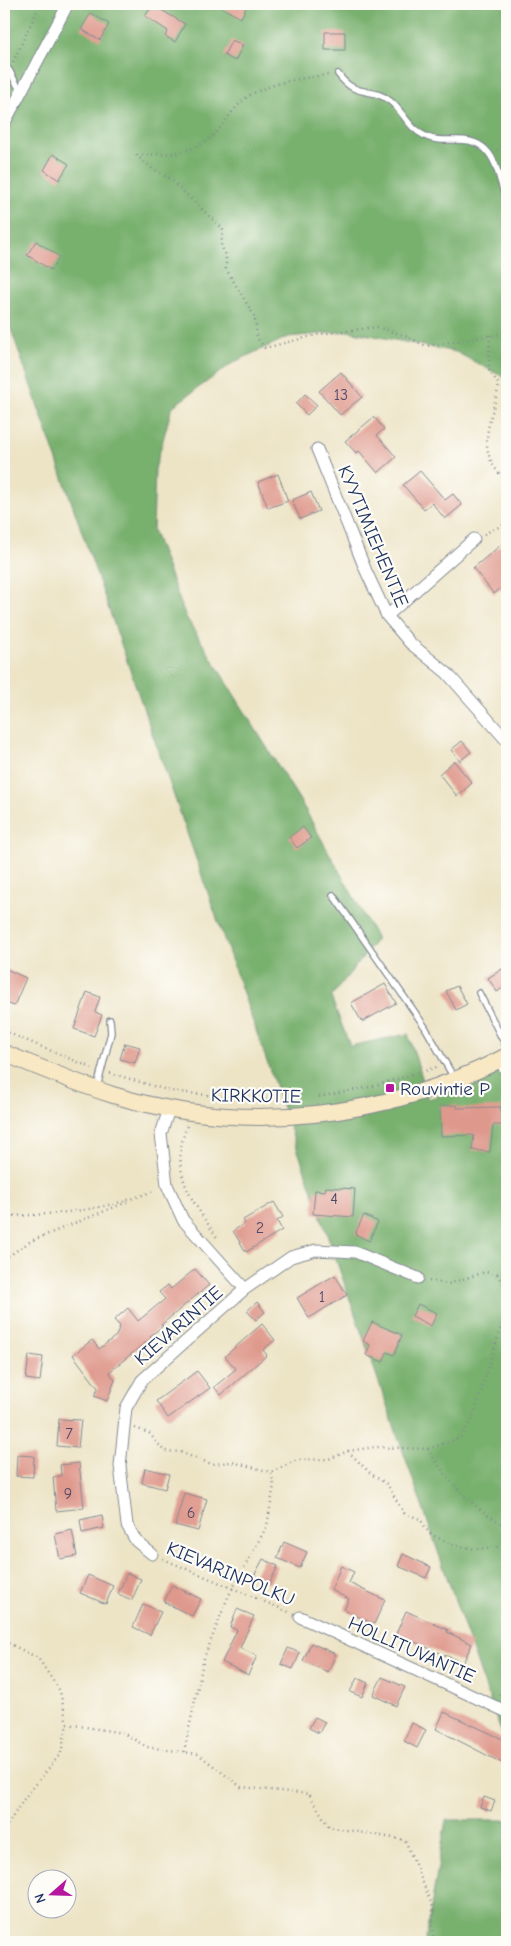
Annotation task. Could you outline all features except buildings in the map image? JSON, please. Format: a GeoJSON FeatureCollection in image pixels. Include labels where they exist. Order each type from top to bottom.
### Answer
{"type":"FeatureCollection","features":[{"type":"Feature","properties":{"kind":"street"},"geometry":{"type":"LineString","coordinates":[[4,124],[68,4]]}},
{"type":"Feature","properties":{"kind":"street","name":"KYYTIMIEHENTIE"},"geometry":{"type":"LineString","coordinates":[[317,448],[366,571],[387,616],[410,643],[447,673],[507,741]]}},
{"type":"Feature","properties":{"kind":"street"},"geometry":{"type":"LineString","coordinates":[[387,616],[474,539]]}},
{"type":"Feature","properties":{"kind":"street","name":"KIRKKOTIE"},"geometry":{"type":"LineString","coordinates":[[4,1053],[96,1089],[169,1109],[264,1118],[348,1111],[408,1096],[455,1080],[506,1059]]}},
{"type":"Feature","properties":{"kind":"street","name":"KIEVARINTIE"},"geometry":{"type":"LineString","coordinates":[[152,1554],[136,1541],[127,1525],[120,1466],[126,1408],[142,1380],[245,1289],[183,1220],[167,1185],[161,1134],[169,1109]]}},
{"type":"Feature","properties":{"kind":"street"},"geometry":{"type":"LineString","coordinates":[[245,1289],[291,1257],[316,1250],[355,1252],[418,1278]]}},
{"type":"Feature","properties":{"kind":"street","name":"HOLLITUVANTIE"},"geometry":{"type":"LineString","coordinates":[[300,1617],[504,1709]]}},
{"type":"Feature","properties":{"kind":"lane"},"geometry":{"type":"LineString","coordinates":[[9,70],[21,92]]}},
{"type":"Feature","properties":{"kind":"lane"},"geometry":{"type":"LineString","coordinates":[[338,74],[351,89],[377,94],[390,101],[408,123],[426,137],[476,142],[487,151],[493,160],[507,199]]}},
{"type":"Feature","properties":{"kind":"lane"},"geometry":{"type":"LineString","coordinates":[[333,895],[425,1027],[455,1080]]}},
{"type":"Feature","properties":{"kind":"lane"},"geometry":{"type":"LineString","coordinates":[[479,993],[506,1059]]}},
{"type":"Feature","properties":{"kind":"lane"},"geometry":{"type":"LineString","coordinates":[[96,1089],[111,1033],[110,1020]]}},
{"type":"Feature","properties":{"kind":"path"},"geometry":{"type":"LineString","coordinates":[[9,70],[40,4]]}},
{"type":"Feature","properties":{"kind":"path"},"geometry":{"type":"LineString","coordinates":[[338,74],[290,79],[253,94],[233,109],[218,131],[201,144],[178,154],[136,155],[152,168],[170,178],[222,229],[221,246],[226,255],[226,269],[255,317],[257,338],[265,348],[320,334],[377,326],[406,336],[426,346],[507,333]]}},
{"type":"Feature","properties":{"kind":"path"},"geometry":{"type":"LineString","coordinates":[[490,335],[489,370],[499,385],[495,408],[488,424],[486,442],[489,454],[500,474],[507,481]]}},
{"type":"Feature","properties":{"kind":"path"},"geometry":{"type":"LineString","coordinates":[[474,539],[507,523]]}},
{"type":"Feature","properties":{"kind":"path"},"geometry":{"type":"LineString","coordinates":[[4,1031],[100,1070],[170,1091],[254,1100],[282,1100]]}},
{"type":"Feature","properties":{"kind":"path"},"geometry":{"type":"LineString","coordinates":[[319,1097],[374,1086],[447,1064]]}},
{"type":"Feature","properties":{"kind":"path"},"geometry":{"type":"LineString","coordinates":[[198,1094],[179,1146],[181,1167],[188,1193],[220,1241]]}},
{"type":"Feature","properties":{"kind":"path"},"geometry":{"type":"LineString","coordinates":[[4,1259],[31,1241],[167,1185]]}},
{"type":"Feature","properties":{"kind":"path"},"geometry":{"type":"LineString","coordinates":[[4,1216],[54,1215],[134,1199]]}},
{"type":"Feature","properties":{"kind":"path"},"geometry":{"type":"LineString","coordinates":[[418,1278],[448,1284],[484,1272],[507,1275]]}},
{"type":"Feature","properties":{"kind":"path"},"geometry":{"type":"LineString","coordinates":[[497,1274],[507,1288]]}},
{"type":"Feature","properties":{"kind":"path"},"geometry":{"type":"LineString","coordinates":[[124,1424],[149,1432],[164,1450],[180,1452],[212,1464],[232,1462],[271,1472],[297,1460],[329,1459],[348,1451],[375,1447],[428,1450],[460,1438],[472,1420],[502,1324],[507,1316]]}},
{"type":"Feature","properties":{"kind":"path"},"geometry":{"type":"LineString","coordinates":[[428,1450],[455,1488],[484,1514],[507,1527]]}},
{"type":"Feature","properties":{"kind":"path"},"geometry":{"type":"LineString","coordinates":[[348,1451],[371,1474],[387,1484],[404,1513],[420,1519],[429,1533],[450,1544],[476,1549],[498,1547]]}},
{"type":"Feature","properties":{"kind":"path"},"geometry":{"type":"LineString","coordinates":[[184,1752],[204,1658],[233,1587],[267,1526],[274,1486],[271,1472]]}},
{"type":"Feature","properties":{"kind":"path","name":"KIEVARINPOLKU"},"geometry":{"type":"LineString","coordinates":[[152,1554],[300,1617]]}},
{"type":"Feature","properties":{"kind":"path"},"geometry":{"type":"LineString","coordinates":[[4,1641],[38,1658],[60,1691],[67,1724],[61,1753],[24,1798],[4,1830]]}},
{"type":"Feature","properties":{"kind":"path"},"geometry":{"type":"LineString","coordinates":[[504,1709],[507,1680]]}},
{"type":"Feature","properties":{"kind":"path"},"geometry":{"type":"LineString","coordinates":[[67,1724],[123,1733],[147,1747],[198,1754],[241,1787],[308,1794],[329,1827],[405,1840],[433,1907],[433,1942]]}},
{"type":"Feature","properties":{"kind":"green space"},"geometry":{"type":"Polygon","coordinates":[[[4,4],[507,4],[507,379],[456,352],[349,331],[288,337],[234,362],[172,407],[155,469],[153,530],[186,617],[302,804],[377,939],[331,997],[350,1046],[408,1034],[429,1099],[488,1077],[507,1067],[507,1749],[4,309],[4,4]]]}},
{"type":"Feature","properties":{"kind":"green space"},"geometry":{"type":"Polygon","coordinates":[[[446,1820],[507,1820],[507,1942],[425,1942],[446,1820]]]}},
{"type":"Feature","properties":{"kind":"place","name":"Rouvintie P"},"geometry":{"type":"Point","coordinates":[390,1088]}}]}
